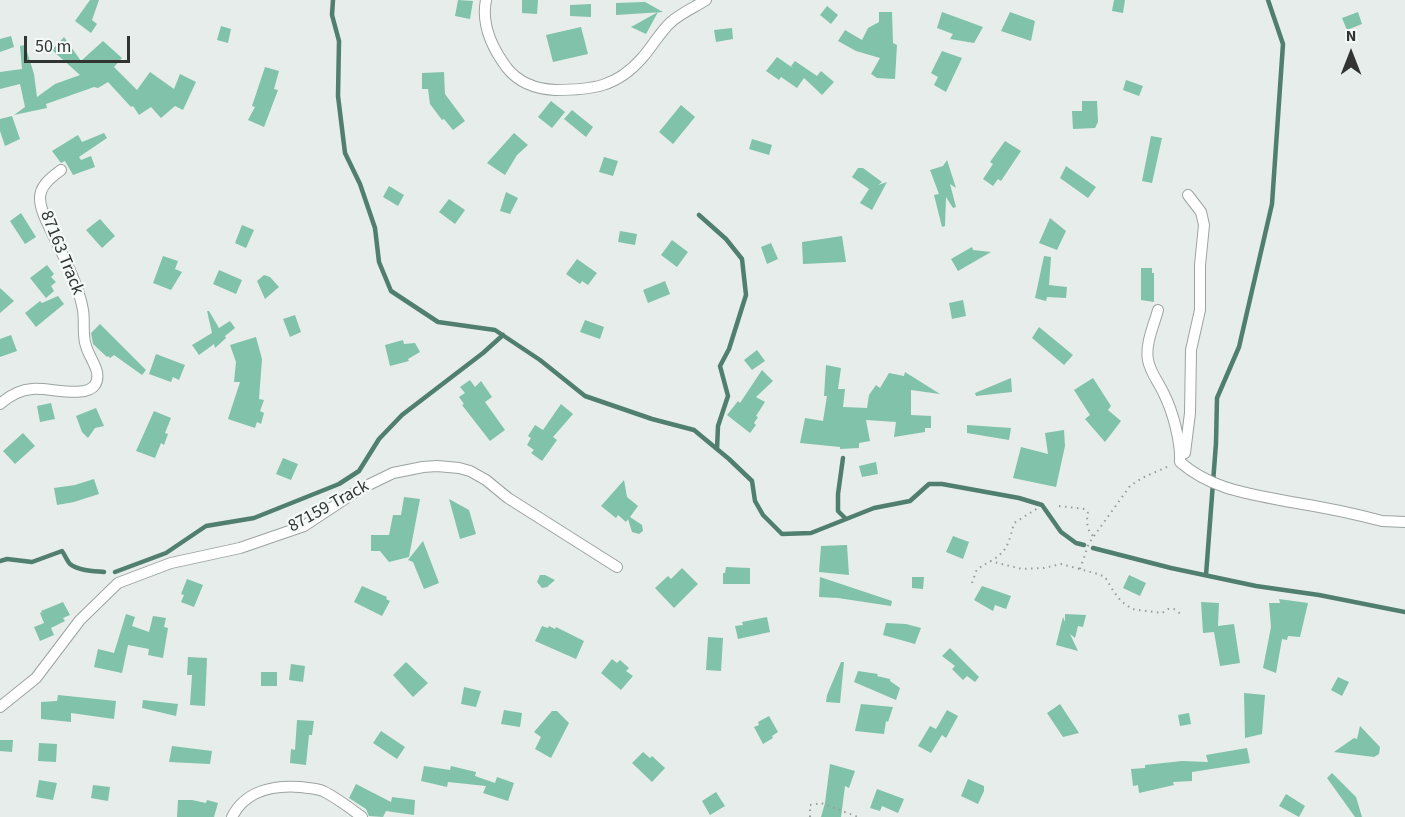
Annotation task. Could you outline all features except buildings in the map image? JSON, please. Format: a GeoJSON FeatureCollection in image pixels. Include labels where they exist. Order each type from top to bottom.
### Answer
{"type":"FeatureCollection","features":[{"type":"Feature","properties":{"kind":"street"},"geometry":{"type":"LineString","coordinates":[[486,0],[484,21],[489,36],[497,55],[513,75],[528,85],[546,90],[572,90],[604,86],[624,75],[642,59],[671,22],[706,0]]}},
{"type":"Feature","properties":{"kind":"street","name":"87163 Track"},"geometry":{"type":"LineString","coordinates":[[0,404],[21,391],[42,389],[78,392],[89,390],[97,381],[97,371],[84,341],[84,318],[80,299],[45,218],[40,200],[45,184],[61,170]]}},
{"type":"Feature","properties":{"kind":"street"},"geometry":{"type":"LineString","coordinates":[[1182,464],[1190,413],[1191,350],[1200,310],[1200,265],[1204,225],[1201,212],[1188,195]]}},
{"type":"Feature","properties":{"kind":"street"},"geometry":{"type":"LineString","coordinates":[[1158,310],[1148,349],[1148,358],[1150,369],[1172,410],[1181,446],[1182,464],[1199,477],[1232,491],[1382,521],[1405,522]]}},
{"type":"Feature","properties":{"kind":"street","name":"87159 Track"},"geometry":{"type":"LineString","coordinates":[[0,707],[36,678],[80,620],[118,583],[171,563],[240,548],[304,526],[360,489],[393,473],[437,466],[470,471],[486,480],[508,498],[617,567]]}},
{"type":"Feature","properties":{"kind":"street"},"geometry":{"type":"LineString","coordinates":[[232,817],[241,803],[257,792],[291,786],[323,791],[362,817]]}},
{"type":"Feature","properties":{"kind":"path"},"geometry":{"type":"LineString","coordinates":[[1080,570],[1089,543],[1130,486],[1156,471],[1182,464]]}},
{"type":"Feature","properties":{"kind":"path"},"geometry":{"type":"LineString","coordinates":[[1059,506],[1085,509],[1088,513],[1086,518],[1088,525],[1094,537]]}},
{"type":"Feature","properties":{"kind":"path"},"geometry":{"type":"LineString","coordinates":[[972,583],[977,568],[1002,555],[1009,544],[1014,523],[1038,508]]}},
{"type":"Feature","properties":{"kind":"path"},"geometry":{"type":"LineString","coordinates":[[990,561],[1022,569],[1044,568],[1061,564],[1105,577],[1114,592],[1132,609],[1162,613],[1168,609],[1174,609],[1182,615]]}},
{"type":"Feature","properties":{"kind":"path"},"geometry":{"type":"LineString","coordinates":[[810,817],[810,805],[821,803],[858,817]]}},
{"type":"Feature","properties":{"kind":"waterway"},"geometry":{"type":"LineString","coordinates":[[333,0],[332,15],[339,41],[338,96],[345,153],[360,184],[375,228],[379,262],[391,291],[438,322],[495,330],[540,360],[585,396],[652,419],[694,430],[752,481],[755,501],[763,515],[782,534],[811,533],[874,508],[910,501],[929,484],[942,484],[1019,498],[1042,505],[1061,532],[1076,543],[1084,545]]}},
{"type":"Feature","properties":{"kind":"waterway"},"geometry":{"type":"LineString","coordinates":[[1206,575],[1217,398],[1239,347],[1272,204],[1283,44],[1268,0]]}},
{"type":"Feature","properties":{"kind":"waterway"},"geometry":{"type":"LineString","coordinates":[[699,215],[726,239],[742,259],[746,295],[729,349],[720,366],[728,396],[718,426],[717,449]]}},
{"type":"Feature","properties":{"kind":"waterway"},"geometry":{"type":"LineString","coordinates":[[115,572],[166,553],[206,526],[254,518],[339,484],[359,471],[379,439],[402,415],[503,335]]}},
{"type":"Feature","properties":{"kind":"waterway"},"geometry":{"type":"LineString","coordinates":[[843,458],[838,511],[845,518]]}},
{"type":"Feature","properties":{"kind":"waterway"},"geometry":{"type":"LineString","coordinates":[[1093,548],[1256,586],[1319,595],[1405,612]]}},
{"type":"Feature","properties":{"kind":"waterway"},"geometry":{"type":"LineString","coordinates":[[0,561],[7,559],[32,562],[62,551],[69,563],[74,566],[104,572]]}}]}
